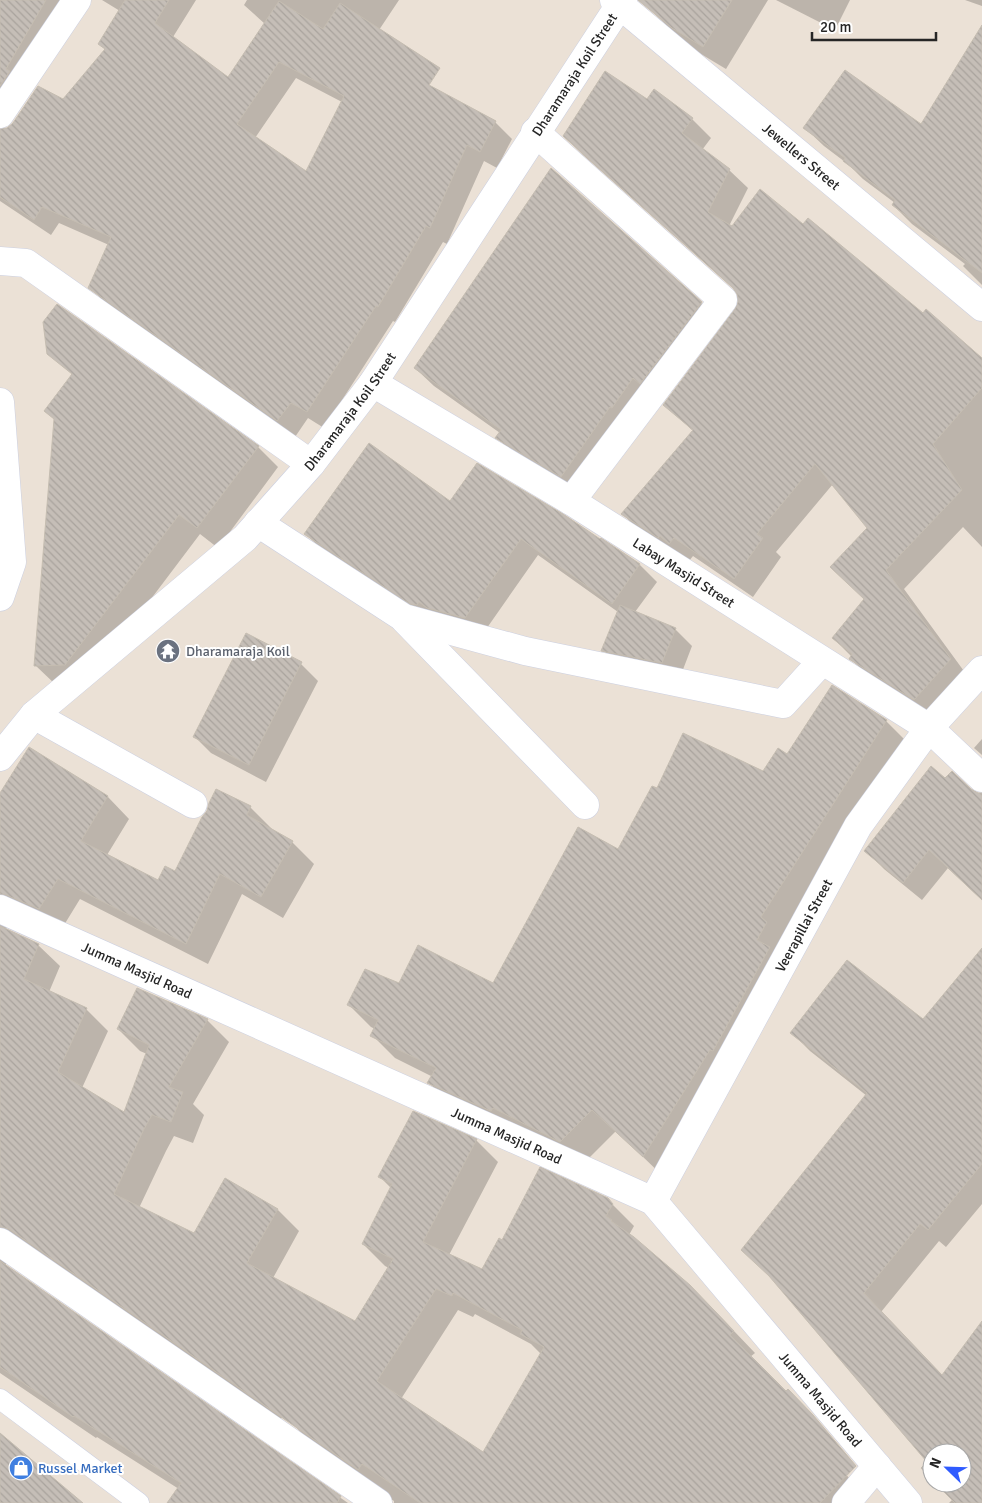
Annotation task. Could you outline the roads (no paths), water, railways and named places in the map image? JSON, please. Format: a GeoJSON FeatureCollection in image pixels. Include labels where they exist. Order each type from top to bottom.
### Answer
{"type":"FeatureCollection","features":[{"type":"Feature","properties":{"kind":"street"},"geometry":{"type":"LineString","coordinates":[[0,114],[77,0]]}},
{"type":"Feature","properties":{"kind":"street","name":"Dharamaraja Koil Street"},"geometry":{"type":"LineString","coordinates":[[0,757],[34,715],[246,538],[311,464],[372,383],[619,2]]}},
{"type":"Feature","properties":{"kind":"street","name":"Jewellers Street"},"geometry":{"type":"LineString","coordinates":[[619,2],[982,307]]}},
{"type":"Feature","properties":{"kind":"street"},"geometry":{"type":"LineString","coordinates":[[535,132],[723,300],[571,501]]}},
{"type":"Feature","properties":{"kind":"street"},"geometry":{"type":"LineString","coordinates":[[0,261],[26,263],[311,464]]}},
{"type":"Feature","properties":{"kind":"street","name":"Labay Masjid Street"},"geometry":{"type":"LineString","coordinates":[[372,383],[571,501],[929,728],[982,778]]}},
{"type":"Feature","properties":{"kind":"street"},"geometry":{"type":"LineString","coordinates":[[0,402],[12,562],[0,597]]}},
{"type":"Feature","properties":{"kind":"street"},"geometry":{"type":"LineString","coordinates":[[258,523],[404,618],[585,805]]}},
{"type":"Feature","properties":{"kind":"street"},"geometry":{"type":"LineString","coordinates":[[404,618],[525,651],[783,704],[822,661]]}},
{"type":"Feature","properties":{"kind":"street","name":"Veerapillai Street"},"geometry":{"type":"LineString","coordinates":[[653,1201],[858,826],[929,728],[982,670]]}},
{"type":"Feature","properties":{"kind":"street"},"geometry":{"type":"LineString","coordinates":[[34,715],[193,804]]}},
{"type":"Feature","properties":{"kind":"street","name":"Jumma Masjid Road"},"geometry":{"type":"LineString","coordinates":[[0,909],[653,1201],[908,1503]]}},
{"type":"Feature","properties":{"kind":"street"},"geometry":{"type":"LineString","coordinates":[[0,1242],[368,1500]]}},
{"type":"Feature","properties":{"kind":"street"},"geometry":{"type":"LineString","coordinates":[[846,1503],[877,1466]]}},
{"type":"Feature","properties":{"kind":"lane"},"geometry":{"type":"LineString","coordinates":[[0,1399],[140,1503]]}},
{"type":"Feature","properties":{"kind":"place","name":"Dharamaraja Koil"},"geometry":{"type":"Point","coordinates":[168,651]}},
{"type":"Feature","properties":{"kind":"place","name":"Russel Market"},"geometry":{"type":"Point","coordinates":[21,1468]}}]}
